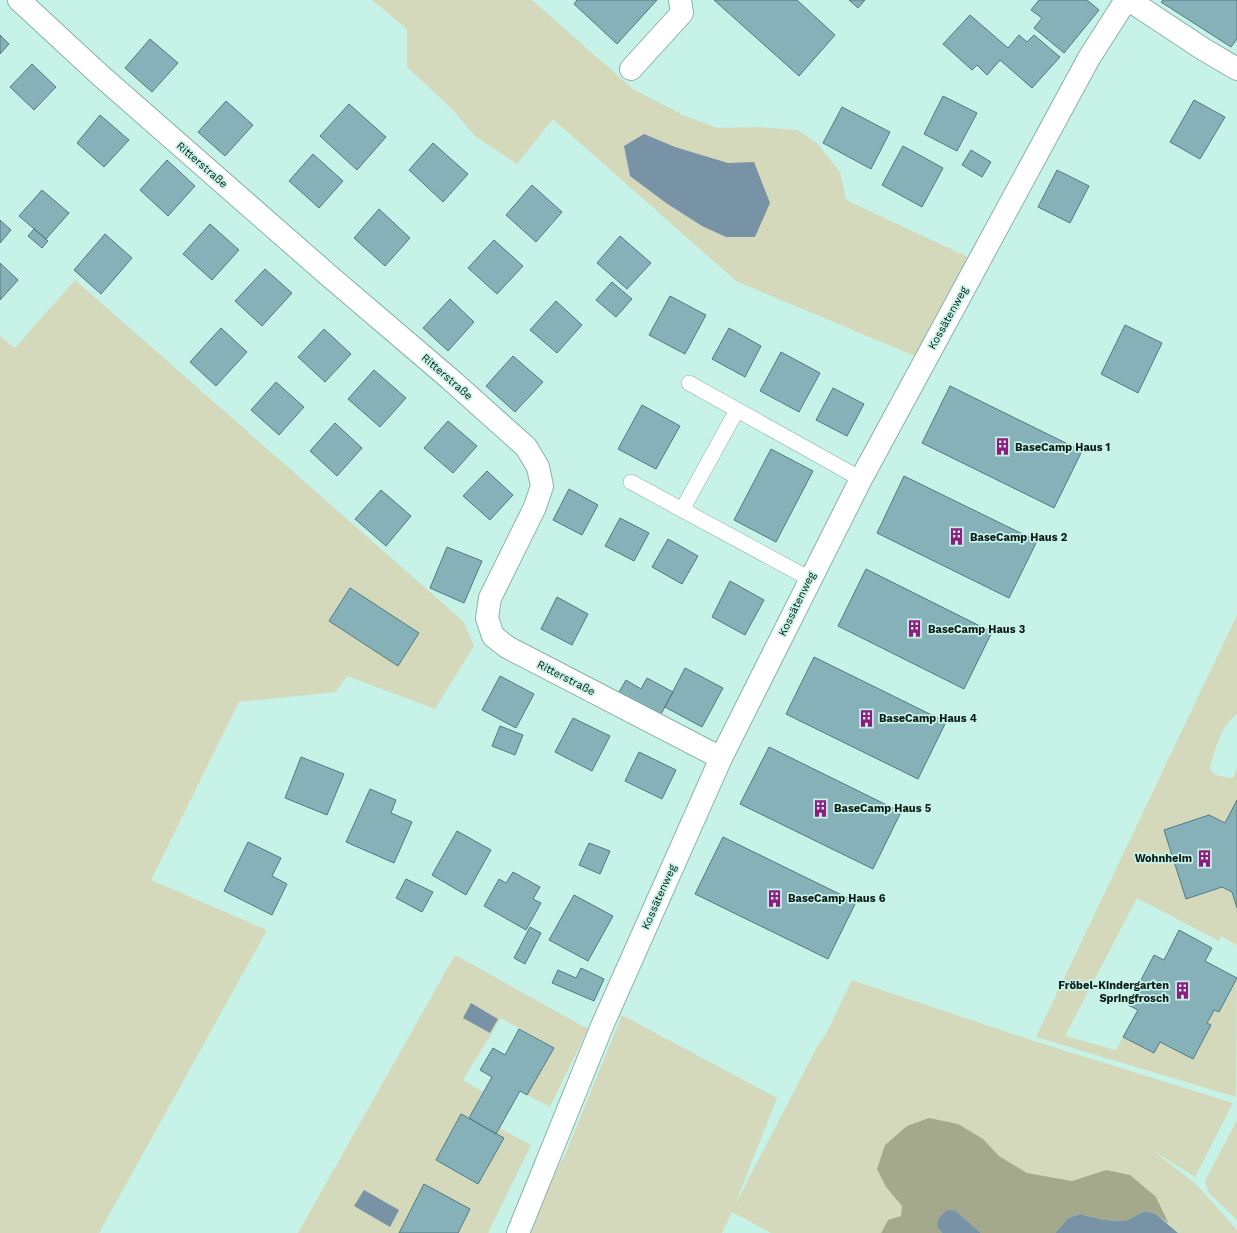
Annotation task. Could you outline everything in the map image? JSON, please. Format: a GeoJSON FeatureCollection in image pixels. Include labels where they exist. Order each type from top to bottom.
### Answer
{"type":"FeatureCollection","features":[{"type":"Feature","properties":{"kind":"street","name":"Ritterstraße"},"geometry":{"type":"LineString","coordinates":[[19,0],[100,75],[327,274],[450,379],[526,447],[538,467],[542,486],[535,507],[490,598],[487,618],[493,636],[507,647],[721,758]]}},
{"type":"Feature","properties":{"kind":"street"},"geometry":{"type":"LineString","coordinates":[[631,69],[682,13],[680,0]]}},
{"type":"Feature","properties":{"kind":"street","name":"Kossätenweg"},"geometry":{"type":"LineString","coordinates":[[518,1233],[602,1026],[721,758],[861,479],[1089,58],[1128,0]]}},
{"type":"Feature","properties":{"kind":"street"},"geometry":{"type":"LineString","coordinates":[[1128,0],[1203,49],[1237,69]]}},
{"type":"Feature","properties":{"kind":"lane"},"geometry":{"type":"LineString","coordinates":[[689,383],[861,479]]}},
{"type":"Feature","properties":{"kind":"lane"},"geometry":{"type":"LineString","coordinates":[[682,510],[737,410]]}},
{"type":"Feature","properties":{"kind":"lane"},"geometry":{"type":"LineString","coordinates":[[631,482],[810,579]]}},
{"type":"Feature","properties":{"kind":"green space"},"geometry":{"type":"Polygon","coordinates":[[[372,0],[532,0],[633,89],[683,115],[717,128],[760,127],[797,130],[816,142],[840,172],[846,200],[968,257],[915,356],[736,281],[553,119],[517,164],[474,135],[452,109],[407,67],[407,29],[372,0]]]}},
{"type":"Feature","properties":{"kind":"green space"},"geometry":{"type":"Polygon","coordinates":[[[75,280],[463,621],[474,646],[435,709],[347,676],[336,692],[239,702],[151,880],[267,930],[99,1233],[0,1233],[0,336],[15,348],[75,280]]]}},
{"type":"Feature","properties":{"kind":"green space"},"geometry":{"type":"Polygon","coordinates":[[[1237,615],[1237,714],[1227,724],[1223,731],[1210,767],[1216,775],[1233,778],[1237,767],[1237,800],[1225,823],[1209,815],[1164,830],[1186,899],[1222,887],[1232,892],[1237,908],[1237,945],[1221,936],[1219,941],[1137,898],[1065,1036],[1116,1050],[1123,1037],[1153,1053],[1160,1042],[1193,1059],[1211,1025],[1207,1023],[1214,1010],[1219,1012],[1237,978],[1236,1097],[1036,1037],[1237,615]]]}},
{"type":"Feature","properties":{"kind":"green space"},"geometry":{"type":"Polygon","coordinates":[[[455,955],[588,1029],[550,1107],[527,1095],[553,1047],[501,1018],[463,1080],[483,1092],[469,1118],[461,1115],[436,1160],[478,1184],[504,1138],[496,1134],[499,1128],[531,1145],[488,1233],[298,1233],[455,955]]]}},
{"type":"Feature","properties":{"kind":"green space"},"geometry":{"type":"Polygon","coordinates":[[[852,980],[1034,1041],[1233,1103],[1195,1177],[1152,1150],[1196,1184],[1232,1224],[1237,1233],[1178,1233],[1169,1224],[1156,1197],[1106,1170],[1072,1181],[1027,1173],[999,1156],[983,1139],[886,1187],[902,1206],[901,1216],[888,1220],[881,1233],[771,1233],[732,1212],[722,1233],[521,1233],[565,1155],[622,1015],[777,1098],[734,1207],[817,1047],[826,1034],[852,980]]]}},
{"type":"Feature","properties":{"kind":"green space"},"geometry":{"type":"Polygon","coordinates":[[[929,1118],[958,1124],[983,1139],[999,1156],[1027,1173],[1072,1181],[1106,1170],[1130,1175],[1156,1197],[1169,1224],[1156,1214],[1145,1211],[1125,1221],[1105,1220],[1080,1214],[1068,1218],[1055,1233],[981,1233],[956,1211],[939,1230],[942,1233],[881,1233],[888,1220],[901,1216],[902,1206],[886,1187],[877,1169],[885,1145],[907,1126],[929,1118]]]}},
{"type":"Feature","properties":{"kind":"green space"},"geometry":{"type":"Polygon","coordinates":[[[1237,1120],[1237,1220],[1209,1193],[1205,1181],[1237,1120]]]}},
{"type":"Feature","properties":{"kind":"water"},"geometry":{"type":"Polygon","coordinates":[[[644,134],[675,147],[728,163],[754,162],[770,203],[755,237],[726,237],[702,226],[666,203],[630,176],[624,146],[644,134]]]}},
{"type":"Feature","properties":{"kind":"water"},"geometry":{"type":"Polygon","coordinates":[[[471,1003],[498,1019],[490,1033],[463,1018],[471,1003]]]}},
{"type":"Feature","properties":{"kind":"water"},"geometry":{"type":"Polygon","coordinates":[[[364,1190],[399,1210],[390,1227],[354,1206],[364,1190]]]}},
{"type":"Feature","properties":{"kind":"water"},"geometry":{"type":"Polygon","coordinates":[[[948,1210],[956,1211],[981,1233],[942,1233],[937,1224],[938,1220],[948,1210]]]}},
{"type":"Feature","properties":{"kind":"water"},"geometry":{"type":"Polygon","coordinates":[[[1145,1211],[1156,1214],[1178,1233],[1055,1233],[1068,1218],[1080,1214],[1105,1220],[1125,1221],[1145,1211]]]}},
{"type":"Feature","properties":{"kind":"building"},"geometry":{"type":"Polygon","coordinates":[[[577,0],[657,0],[617,44],[574,4],[577,0]]]}},
{"type":"Feature","properties":{"kind":"building"},"geometry":{"type":"Polygon","coordinates":[[[714,0],[797,0],[835,35],[799,76],[714,0]]]}},
{"type":"Feature","properties":{"kind":"building"},"geometry":{"type":"Polygon","coordinates":[[[849,0],[865,0],[858,8],[849,0]]]}},
{"type":"Feature","properties":{"kind":"building"},"geometry":{"type":"Polygon","coordinates":[[[1039,0],[1087,0],[1099,10],[1064,53],[1034,28],[1042,18],[1031,10],[1039,0]]]}},
{"type":"Feature","properties":{"kind":"building"},"geometry":{"type":"Polygon","coordinates":[[[1163,0],[1237,0],[1237,39],[1231,47],[1161,2],[1163,0]]]}},
{"type":"Feature","properties":{"kind":"building"},"geometry":{"type":"Polygon","coordinates":[[[970,15],[1008,48],[1019,35],[1027,42],[1034,35],[1060,57],[1032,88],[1000,60],[987,75],[977,65],[972,70],[943,44],[970,15]]]}},
{"type":"Feature","properties":{"kind":"building"},"geometry":{"type":"Polygon","coordinates":[[[0,35],[9,44],[0,54],[0,35]]]}},
{"type":"Feature","properties":{"kind":"building"},"geometry":{"type":"Polygon","coordinates":[[[150,39],[178,63],[152,92],[125,68],[150,39]]]}},
{"type":"Feature","properties":{"kind":"building"},"geometry":{"type":"Polygon","coordinates":[[[32,64],[56,87],[34,110],[10,87],[32,64]]]}},
{"type":"Feature","properties":{"kind":"building"},"geometry":{"type":"Polygon","coordinates":[[[943,96],[977,113],[957,151],[924,134],[943,96]]]}},
{"type":"Feature","properties":{"kind":"building"},"geometry":{"type":"Polygon","coordinates":[[[1194,100],[1225,117],[1200,159],[1170,142],[1194,100]]]}},
{"type":"Feature","properties":{"kind":"building"},"geometry":{"type":"Polygon","coordinates":[[[226,101],[253,125],[225,156],[198,132],[226,101]]]}},
{"type":"Feature","properties":{"kind":"building"},"geometry":{"type":"Polygon","coordinates":[[[349,104],[386,137],[357,170],[320,136],[349,104]]]}},
{"type":"Feature","properties":{"kind":"building"},"geometry":{"type":"Polygon","coordinates":[[[842,107],[890,132],[871,169],[823,143],[842,107]]]}},
{"type":"Feature","properties":{"kind":"building"},"geometry":{"type":"Polygon","coordinates":[[[100,115],[129,140],[104,167],[77,143],[100,115]]]}},
{"type":"Feature","properties":{"kind":"building"},"geometry":{"type":"Polygon","coordinates":[[[433,143],[468,174],[443,202],[409,170],[433,143]]]}},
{"type":"Feature","properties":{"kind":"building"},"geometry":{"type":"Polygon","coordinates":[[[903,146],[943,168],[922,207],[882,185],[903,146]]]}},
{"type":"Feature","properties":{"kind":"building"},"geometry":{"type":"Polygon","coordinates":[[[971,150],[991,162],[982,177],[962,165],[971,150]]]}},
{"type":"Feature","properties":{"kind":"building"},"geometry":{"type":"Polygon","coordinates":[[[313,154],[343,181],[319,208],[289,181],[313,154]]]}},
{"type":"Feature","properties":{"kind":"building"},"geometry":{"type":"Polygon","coordinates":[[[167,160],[195,186],[168,216],[140,190],[167,160]]]}},
{"type":"Feature","properties":{"kind":"building"},"geometry":{"type":"Polygon","coordinates":[[[1057,170],[1089,186],[1070,223],[1038,207],[1057,170]]]}},
{"type":"Feature","properties":{"kind":"building"},"geometry":{"type":"Polygon","coordinates":[[[532,185],[562,212],[536,242],[506,215],[532,185]]]}},
{"type":"Feature","properties":{"kind":"building"},"geometry":{"type":"Polygon","coordinates":[[[42,190],[69,213],[46,239],[19,216],[42,190]]]}},
{"type":"Feature","properties":{"kind":"building"},"geometry":{"type":"Polygon","coordinates":[[[379,209],[410,238],[385,266],[354,238],[379,209]]]}},
{"type":"Feature","properties":{"kind":"building"},"geometry":{"type":"Polygon","coordinates":[[[0,220],[11,230],[0,243],[0,220]]]}},
{"type":"Feature","properties":{"kind":"building"},"geometry":{"type":"Polygon","coordinates":[[[210,224],[239,250],[212,280],[183,254],[210,224]]]}},
{"type":"Feature","properties":{"kind":"building"},"geometry":{"type":"Polygon","coordinates":[[[34,229],[48,241],[42,248],[28,236],[34,229]]]}},
{"type":"Feature","properties":{"kind":"building"},"geometry":{"type":"Polygon","coordinates":[[[105,234],[132,258],[101,294],[74,270],[105,234]]]}},
{"type":"Feature","properties":{"kind":"building"},"geometry":{"type":"Polygon","coordinates":[[[620,236],[651,263],[627,289],[597,263],[620,236]]]}},
{"type":"Feature","properties":{"kind":"building"},"geometry":{"type":"Polygon","coordinates":[[[494,240],[523,266],[497,294],[468,268],[494,240]]]}},
{"type":"Feature","properties":{"kind":"building"},"geometry":{"type":"Polygon","coordinates":[[[0,263],[18,280],[0,300],[0,263]]]}},
{"type":"Feature","properties":{"kind":"building"},"geometry":{"type":"Polygon","coordinates":[[[265,269],[292,293],[262,326],[235,301],[265,269]]]}},
{"type":"Feature","properties":{"kind":"building"},"geometry":{"type":"Polygon","coordinates":[[[612,282],[632,299],[616,317],[596,300],[612,282]]]}},
{"type":"Feature","properties":{"kind":"building"},"geometry":{"type":"Polygon","coordinates":[[[670,296],[706,315],[685,354],[649,335],[670,296]]]}},
{"type":"Feature","properties":{"kind":"building"},"geometry":{"type":"Polygon","coordinates":[[[450,299],[474,322],[448,351],[423,328],[450,299]]]}},
{"type":"Feature","properties":{"kind":"building"},"geometry":{"type":"Polygon","coordinates":[[[556,301],[582,325],[557,353],[530,330],[556,301]]]}},
{"type":"Feature","properties":{"kind":"building"},"geometry":{"type":"Polygon","coordinates":[[[1125,325],[1162,343],[1138,393],[1101,374],[1125,325]]]}},
{"type":"Feature","properties":{"kind":"building"},"geometry":{"type":"Polygon","coordinates":[[[221,328],[247,352],[216,386],[190,362],[221,328]]]}},
{"type":"Feature","properties":{"kind":"building"},"geometry":{"type":"Polygon","coordinates":[[[729,328],[761,346],[745,377],[712,359],[729,328]]]}},
{"type":"Feature","properties":{"kind":"building"},"geometry":{"type":"Polygon","coordinates":[[[324,329],[351,354],[325,382],[298,357],[324,329]]]}},
{"type":"Feature","properties":{"kind":"building"},"geometry":{"type":"Polygon","coordinates":[[[781,352],[820,373],[799,412],[760,391],[781,352]]]}},
{"type":"Feature","properties":{"kind":"building"},"geometry":{"type":"Polygon","coordinates":[[[513,356],[543,382],[515,412],[486,386],[513,356]]]}},
{"type":"Feature","properties":{"kind":"building"},"geometry":{"type":"Polygon","coordinates":[[[374,370],[406,398],[380,427],[348,399],[374,370]]]}},
{"type":"Feature","properties":{"kind":"building"},"geometry":{"type":"Polygon","coordinates":[[[276,382],[304,407],[279,435],[251,410],[276,382]]]}},
{"type":"Feature","properties":{"kind":"building","name":"BaseCamp Haus 1"},"geometry":{"type":"Polygon","coordinates":[[[950,386],[1082,451],[1054,508],[922,443],[950,386]]]}},
{"type":"Feature","properties":{"kind":"building"},"geometry":{"type":"Polygon","coordinates":[[[833,388],[864,404],[847,436],[816,420],[833,388]]]}},
{"type":"Feature","properties":{"kind":"building"},"geometry":{"type":"Polygon","coordinates":[[[642,405],[680,426],[656,469],[618,449],[642,405]]]}},
{"type":"Feature","properties":{"kind":"building"},"geometry":{"type":"Polygon","coordinates":[[[448,421],[477,446],[453,473],[424,448],[448,421]]]}},
{"type":"Feature","properties":{"kind":"building"},"geometry":{"type":"Polygon","coordinates":[[[335,423],[362,448],[337,476],[310,451],[335,423]]]}},
{"type":"Feature","properties":{"kind":"building"},"geometry":{"type":"Polygon","coordinates":[[[771,449],[813,471],[776,542],[734,520],[771,449]]]}},
{"type":"Feature","properties":{"kind":"building"},"geometry":{"type":"Polygon","coordinates":[[[487,471],[513,495],[490,520],[463,496],[487,471]]]}},
{"type":"Feature","properties":{"kind":"building","name":"BaseCamp Haus 2"},"geometry":{"type":"Polygon","coordinates":[[[904,476],[1037,541],[1009,598],[877,533],[904,476]]]}},
{"type":"Feature","properties":{"kind":"building"},"geometry":{"type":"Polygon","coordinates":[[[569,489],[598,505],[582,535],[553,520],[569,489]]]}},
{"type":"Feature","properties":{"kind":"building"},"geometry":{"type":"Polygon","coordinates":[[[381,490],[411,516],[386,546],[355,519],[381,490]]]}},
{"type":"Feature","properties":{"kind":"building"},"geometry":{"type":"Polygon","coordinates":[[[620,518],[649,533],[634,561],[605,546],[620,518]]]}},
{"type":"Feature","properties":{"kind":"building"},"geometry":{"type":"Polygon","coordinates":[[[668,539],[698,556],[682,584],[652,567],[668,539]]]}},
{"type":"Feature","properties":{"kind":"building"},"geometry":{"type":"Polygon","coordinates":[[[447,547],[482,561],[464,603],[430,588],[447,547]]]}},
{"type":"Feature","properties":{"kind":"building","name":"BaseCamp Haus 3"},"geometry":{"type":"Polygon","coordinates":[[[866,569],[992,632],[964,689],[838,626],[866,569]]]}},
{"type":"Feature","properties":{"kind":"building"},"geometry":{"type":"Polygon","coordinates":[[[730,581],[764,600],[745,635],[712,617],[730,581]]]}},
{"type":"Feature","properties":{"kind":"building"},"geometry":{"type":"Polygon","coordinates":[[[350,588],[419,633],[398,666],[329,621],[350,588]]]}},
{"type":"Feature","properties":{"kind":"building"},"geometry":{"type":"Polygon","coordinates":[[[557,597],[588,614],[572,645],[541,629],[557,597]]]}},
{"type":"Feature","properties":{"kind":"building","name":"BaseCamp Haus 4"},"geometry":{"type":"Polygon","coordinates":[[[814,657],[946,722],[918,779],[786,714],[814,657]]]}},
{"type":"Feature","properties":{"kind":"building"},"geometry":{"type":"Polygon","coordinates":[[[685,668],[723,688],[702,727],[665,707],[685,668]]]}},
{"type":"Feature","properties":{"kind":"building"},"geometry":{"type":"Polygon","coordinates":[[[500,676],[534,694],[516,728],[482,710],[500,676]]]}},
{"type":"Feature","properties":{"kind":"building"},"geometry":{"type":"Polygon","coordinates":[[[647,678],[673,692],[661,714],[619,692],[626,680],[641,689],[647,678]]]}},
{"type":"Feature","properties":{"kind":"building"},"geometry":{"type":"Polygon","coordinates":[[[573,718],[610,736],[592,771],[555,752],[573,718]]]}},
{"type":"Feature","properties":{"kind":"building"},"geometry":{"type":"Polygon","coordinates":[[[500,726],[523,735],[515,755],[492,746],[500,726]]]}},
{"type":"Feature","properties":{"kind":"building","name":"BaseCamp Haus 5"},"geometry":{"type":"Polygon","coordinates":[[[769,747],[901,812],[873,869],[740,804],[769,747]]]}},
{"type":"Feature","properties":{"kind":"building"},"geometry":{"type":"Polygon","coordinates":[[[639,752],[676,770],[662,799],[625,781],[639,752]]]}},
{"type":"Feature","properties":{"kind":"building"},"geometry":{"type":"Polygon","coordinates":[[[301,757],[344,774],[327,815],[285,798],[301,757]]]}},
{"type":"Feature","properties":{"kind":"building"},"geometry":{"type":"Polygon","coordinates":[[[370,789],[396,800],[391,813],[412,822],[394,863],[346,842],[370,789]]]}},
{"type":"Feature","properties":{"kind":"building","name":"Wohnheim"},"geometry":{"type":"Polygon","coordinates":[[[1237,800],[1237,908],[1232,892],[1222,887],[1186,899],[1164,830],[1209,815],[1225,823],[1237,800]]]}},
{"type":"Feature","properties":{"kind":"building"},"geometry":{"type":"Polygon","coordinates":[[[457,831],[491,850],[466,895],[432,875],[457,831]]]}},
{"type":"Feature","properties":{"kind":"building","name":"BaseCamp Haus 6"},"geometry":{"type":"Polygon","coordinates":[[[723,837],[856,902],[828,959],[695,894],[723,837]]]}},
{"type":"Feature","properties":{"kind":"building"},"geometry":{"type":"Polygon","coordinates":[[[248,842],[281,858],[272,876],[287,884],[272,915],[224,891],[248,842]]]}},
{"type":"Feature","properties":{"kind":"building"},"geometry":{"type":"Polygon","coordinates":[[[589,843],[610,851],[600,874],[579,865],[589,843]]]}},
{"type":"Feature","properties":{"kind":"building"},"geometry":{"type":"Polygon","coordinates":[[[513,872],[540,887],[533,899],[541,903],[526,930],[484,906],[499,879],[506,883],[513,872]]]}},
{"type":"Feature","properties":{"kind":"building"},"geometry":{"type":"Polygon","coordinates":[[[406,879],[433,892],[422,912],[396,898],[406,879]]]}},
{"type":"Feature","properties":{"kind":"building"},"geometry":{"type":"Polygon","coordinates":[[[574,895],[613,916],[588,961],[549,940],[574,895]]]}},
{"type":"Feature","properties":{"kind":"building"},"geometry":{"type":"Polygon","coordinates":[[[530,927],[541,933],[525,964],[514,958],[530,927]]]}},
{"type":"Feature","properties":{"kind":"building","name":"Fröbel-Kindergarten Springfrosch"},"geometry":{"type":"Polygon","coordinates":[[[1179,930],[1212,948],[1205,961],[1237,978],[1219,1012],[1214,1010],[1207,1023],[1211,1025],[1193,1059],[1160,1042],[1154,1053],[1123,1037],[1138,1010],[1128,1005],[1154,955],[1164,960],[1179,930]]]}},
{"type":"Feature","properties":{"kind":"building"},"geometry":{"type":"Polygon","coordinates":[[[581,968],[604,979],[594,1001],[552,983],[558,970],[576,978],[581,968]]]}},
{"type":"Feature","properties":{"kind":"building"},"geometry":{"type":"Polygon","coordinates":[[[519,1029],[554,1048],[527,1095],[520,1091],[496,1134],[469,1118],[492,1077],[480,1070],[493,1048],[505,1055],[519,1029]]]}},
{"type":"Feature","properties":{"kind":"building"},"geometry":{"type":"Polygon","coordinates":[[[461,1114],[504,1138],[478,1184],[436,1160],[461,1114]]]}},
{"type":"Feature","properties":{"kind":"building"},"geometry":{"type":"Polygon","coordinates":[[[424,1184],[470,1209],[458,1233],[399,1233],[424,1184]]]}},
{"type":"Feature","properties":{"kind":"place","name":"BaseCamp Haus 1"},"geometry":{"type":"Point","coordinates":[1002,447]}},
{"type":"Feature","properties":{"kind":"place","name":"BaseCamp Haus 2"},"geometry":{"type":"Point","coordinates":[957,537]}},
{"type":"Feature","properties":{"kind":"place","name":"BaseCamp Haus 3"},"geometry":{"type":"Point","coordinates":[915,629]}},
{"type":"Feature","properties":{"kind":"place","name":"BaseCamp Haus 4"},"geometry":{"type":"Point","coordinates":[866,718]}},
{"type":"Feature","properties":{"kind":"place","name":"BaseCamp Haus 5"},"geometry":{"type":"Point","coordinates":[821,808]}},
{"type":"Feature","properties":{"kind":"place","name":"Wohnheim"},"geometry":{"type":"Point","coordinates":[1205,858]}},
{"type":"Feature","properties":{"kind":"place","name":"BaseCamp Haus 6"},"geometry":{"type":"Point","coordinates":[775,898]}},
{"type":"Feature","properties":{"kind":"place","name":"Fröbel-Kindergarten Springfrosch"},"geometry":{"type":"Point","coordinates":[1182,991]}}]}
